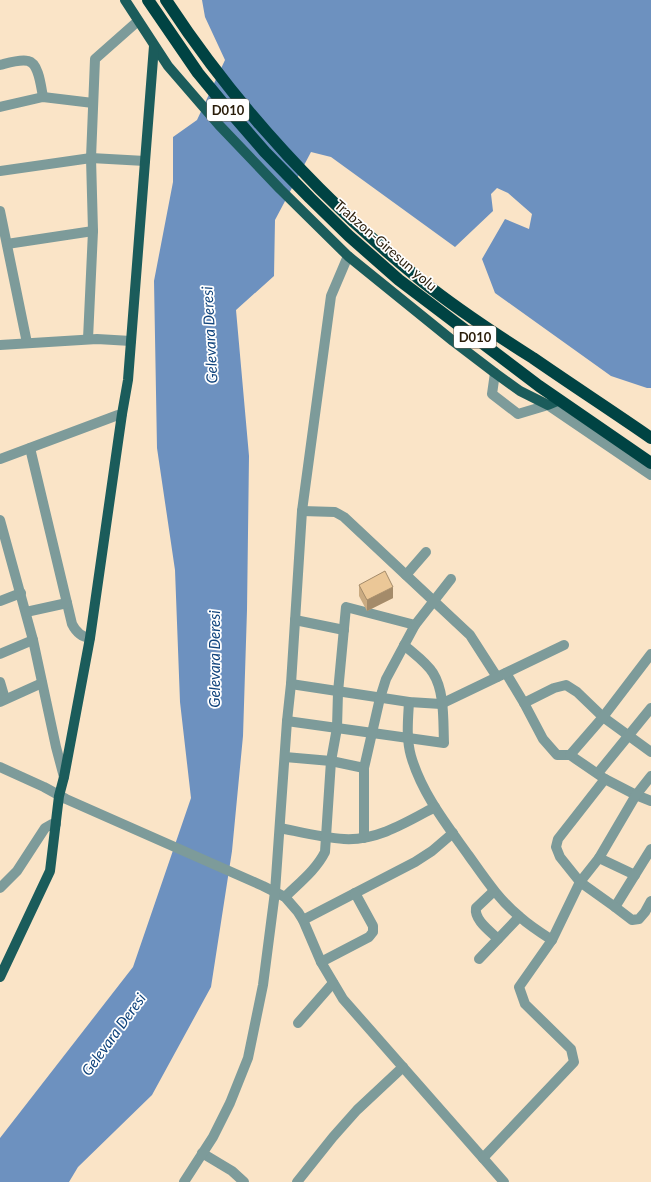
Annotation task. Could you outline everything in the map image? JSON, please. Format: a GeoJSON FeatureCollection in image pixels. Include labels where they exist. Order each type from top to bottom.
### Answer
{"type":"FeatureCollection","features":[{"type":"Feature","properties":{"kind":"highway","name":"Trabzon-Giresun yolu"},"geometry":{"type":"LineString","coordinates":[[148,0],[198,73],[212,90],[265,152],[349,236],[399,280],[539,386],[651,463]]}},
{"type":"Feature","properties":{"kind":"highway","name":"Trabzon-Giresun yolu"},"geometry":{"type":"LineString","coordinates":[[167,1],[205,58],[246,110],[319,189],[360,228],[422,281],[481,324],[651,438]]}},
{"type":"Feature","properties":{"kind":"main road"},"geometry":{"type":"LineString","coordinates":[[124,0],[168,66],[219,124],[301,210],[348,256],[453,341],[520,391],[548,405],[560,400]]}},
{"type":"Feature","properties":{"kind":"main road"},"geometry":{"type":"LineString","coordinates":[[0,977],[50,871],[64,777],[90,638],[128,380],[154,46]]}},
{"type":"Feature","properties":{"kind":"street"},"geometry":{"type":"LineString","coordinates":[[88,339],[93,231],[91,158],[95,59],[138,21]]}},
{"type":"Feature","properties":{"kind":"street"},"geometry":{"type":"LineString","coordinates":[[0,64],[26,60],[32,63],[37,69],[43,97]]}},
{"type":"Feature","properties":{"kind":"street"},"geometry":{"type":"LineString","coordinates":[[0,107],[43,97],[93,103]]}},
{"type":"Feature","properties":{"kind":"street"},"geometry":{"type":"LineString","coordinates":[[0,171],[91,158],[145,161]]}},
{"type":"Feature","properties":{"kind":"street"},"geometry":{"type":"LineString","coordinates":[[0,211],[28,343]]}},
{"type":"Feature","properties":{"kind":"street"},"geometry":{"type":"LineString","coordinates":[[7,244],[93,231]]}},
{"type":"Feature","properties":{"kind":"street"},"geometry":{"type":"LineString","coordinates":[[184,1182],[213,1137],[230,1103],[248,1058],[263,985],[275,892],[285,756],[286,721],[291,684],[302,511],[331,296],[348,256]]}},
{"type":"Feature","properties":{"kind":"street"},"geometry":{"type":"LineString","coordinates":[[0,345],[88,339],[131,341]]}},
{"type":"Feature","properties":{"kind":"street"},"geometry":{"type":"LineString","coordinates":[[494,373],[492,394],[518,414],[548,405],[651,475]]}},
{"type":"Feature","properties":{"kind":"street"},"geometry":{"type":"LineString","coordinates":[[0,459],[122,414]]}},
{"type":"Feature","properties":{"kind":"street"},"geometry":{"type":"LineString","coordinates":[[30,448],[74,628],[82,636],[90,638]]}},
{"type":"Feature","properties":{"kind":"street"},"geometry":{"type":"LineString","coordinates":[[302,511],[335,512],[344,517],[470,635],[497,677]]}},
{"type":"Feature","properties":{"kind":"street"},"geometry":{"type":"LineString","coordinates":[[0,520],[4,549],[21,593],[64,777]]}},
{"type":"Feature","properties":{"kind":"street"},"geometry":{"type":"LineString","coordinates":[[406,575],[426,552]]}},
{"type":"Feature","properties":{"kind":"street"},"geometry":{"type":"LineString","coordinates":[[364,838],[364,768],[386,678],[415,625],[452,579]]}},
{"type":"Feature","properties":{"kind":"street"},"geometry":{"type":"LineString","coordinates":[[0,601],[21,593]]}},
{"type":"Feature","properties":{"kind":"street"},"geometry":{"type":"LineString","coordinates":[[26,612],[67,603]]}},
{"type":"Feature","properties":{"kind":"street"},"geometry":{"type":"LineString","coordinates":[[285,897],[315,867],[325,852],[331,761],[336,728],[346,607],[415,625]]}},
{"type":"Feature","properties":{"kind":"street"},"geometry":{"type":"LineString","coordinates":[[295,620],[344,630]]}},
{"type":"Feature","properties":{"kind":"street"},"geometry":{"type":"LineString","coordinates":[[0,654],[33,640]]}},
{"type":"Feature","properties":{"kind":"street"},"geometry":{"type":"LineString","coordinates":[[286,721],[444,743],[441,704],[442,695],[437,682],[433,673],[426,664],[404,645]]}},
{"type":"Feature","properties":{"kind":"street"},"geometry":{"type":"LineString","coordinates":[[291,684],[409,702],[441,704],[564,645]]}},
{"type":"Feature","properties":{"kind":"street"},"geometry":{"type":"LineString","coordinates":[[570,755],[603,717],[651,654]]}},
{"type":"Feature","properties":{"kind":"street"},"geometry":{"type":"LineString","coordinates":[[506,672],[543,740],[557,755],[570,755],[602,776],[636,795],[651,801]]}},
{"type":"Feature","properties":{"kind":"street"},"geometry":{"type":"LineString","coordinates":[[0,682],[3,700],[42,683]]}},
{"type":"Feature","properties":{"kind":"street"},"geometry":{"type":"LineString","coordinates":[[524,704],[554,688],[566,686],[576,692],[603,717],[651,752]]}},
{"type":"Feature","properties":{"kind":"street"},"geometry":{"type":"LineString","coordinates":[[409,702],[408,738],[417,774],[435,807],[494,891],[519,917],[552,940]]}},
{"type":"Feature","properties":{"kind":"street"},"geometry":{"type":"LineString","coordinates":[[651,708],[629,736],[558,839],[556,847],[560,857],[580,882],[632,920],[639,919],[651,901]]}},
{"type":"Feature","properties":{"kind":"street"},"geometry":{"type":"LineString","coordinates":[[285,756],[331,761],[364,768]]}},
{"type":"Feature","properties":{"kind":"street"},"geometry":{"type":"LineString","coordinates":[[0,767],[44,787],[62,798],[285,897],[303,920],[321,962],[343,999],[504,1182]]}},
{"type":"Feature","properties":{"kind":"street"},"geometry":{"type":"LineString","coordinates":[[483,1158],[574,1062],[571,1049],[525,1004],[519,987],[552,940],[580,882],[599,858],[636,795],[651,776]]}},
{"type":"Feature","properties":{"kind":"street"},"geometry":{"type":"LineString","coordinates":[[280,828],[343,839],[364,838],[402,825],[435,807]]}},
{"type":"Feature","properties":{"kind":"street"},"geometry":{"type":"LineString","coordinates":[[0,888],[17,871],[45,828],[52,824],[56,824]]}},
{"type":"Feature","properties":{"kind":"street"},"geometry":{"type":"LineString","coordinates":[[303,920],[415,862],[432,851],[453,833]]}},
{"type":"Feature","properties":{"kind":"street"},"geometry":{"type":"LineString","coordinates":[[615,907],[651,849]]}},
{"type":"Feature","properties":{"kind":"street"},"geometry":{"type":"LineString","coordinates":[[599,858],[635,876]]}},
{"type":"Feature","properties":{"kind":"street"},"geometry":{"type":"LineString","coordinates":[[494,891],[476,908],[476,912],[477,918],[498,939]]}},
{"type":"Feature","properties":{"kind":"street"},"geometry":{"type":"LineString","coordinates":[[321,962],[369,937],[373,932],[373,926],[355,893]]}},
{"type":"Feature","properties":{"kind":"street"},"geometry":{"type":"LineString","coordinates":[[479,959],[519,917]]}},
{"type":"Feature","properties":{"kind":"street"},"geometry":{"type":"LineString","coordinates":[[298,1023],[333,983]]}},
{"type":"Feature","properties":{"kind":"street"},"geometry":{"type":"LineString","coordinates":[[297,1182],[358,1110],[402,1067]]}},
{"type":"Feature","properties":{"kind":"street"},"geometry":{"type":"LineString","coordinates":[[202,1153],[232,1171],[244,1182]]}},
{"type":"Feature","properties":{"kind":"water","name":"Gelevara Deresi"},"geometry":{"type":"Polygon","coordinates":[[[202,0],[651,0],[651,388],[611,376],[495,293],[482,259],[505,219],[529,229],[532,214],[508,193],[497,188],[491,194],[493,211],[455,247],[331,157],[311,152],[275,220],[274,276],[236,310],[249,456],[247,610],[243,736],[232,851],[211,987],[152,1095],[78,1167],[69,1182],[0,1182],[0,1138],[133,967],[191,798],[180,702],[175,570],[157,448],[154,281],[173,182],[173,137],[197,120],[225,60],[205,17],[202,0]]]}},
{"type":"Feature","properties":{"kind":"building"},"geometry":{"type":"Polygon","coordinates":[[[385,571],[393,587],[367,600],[359,585],[385,571]]]}}]}
